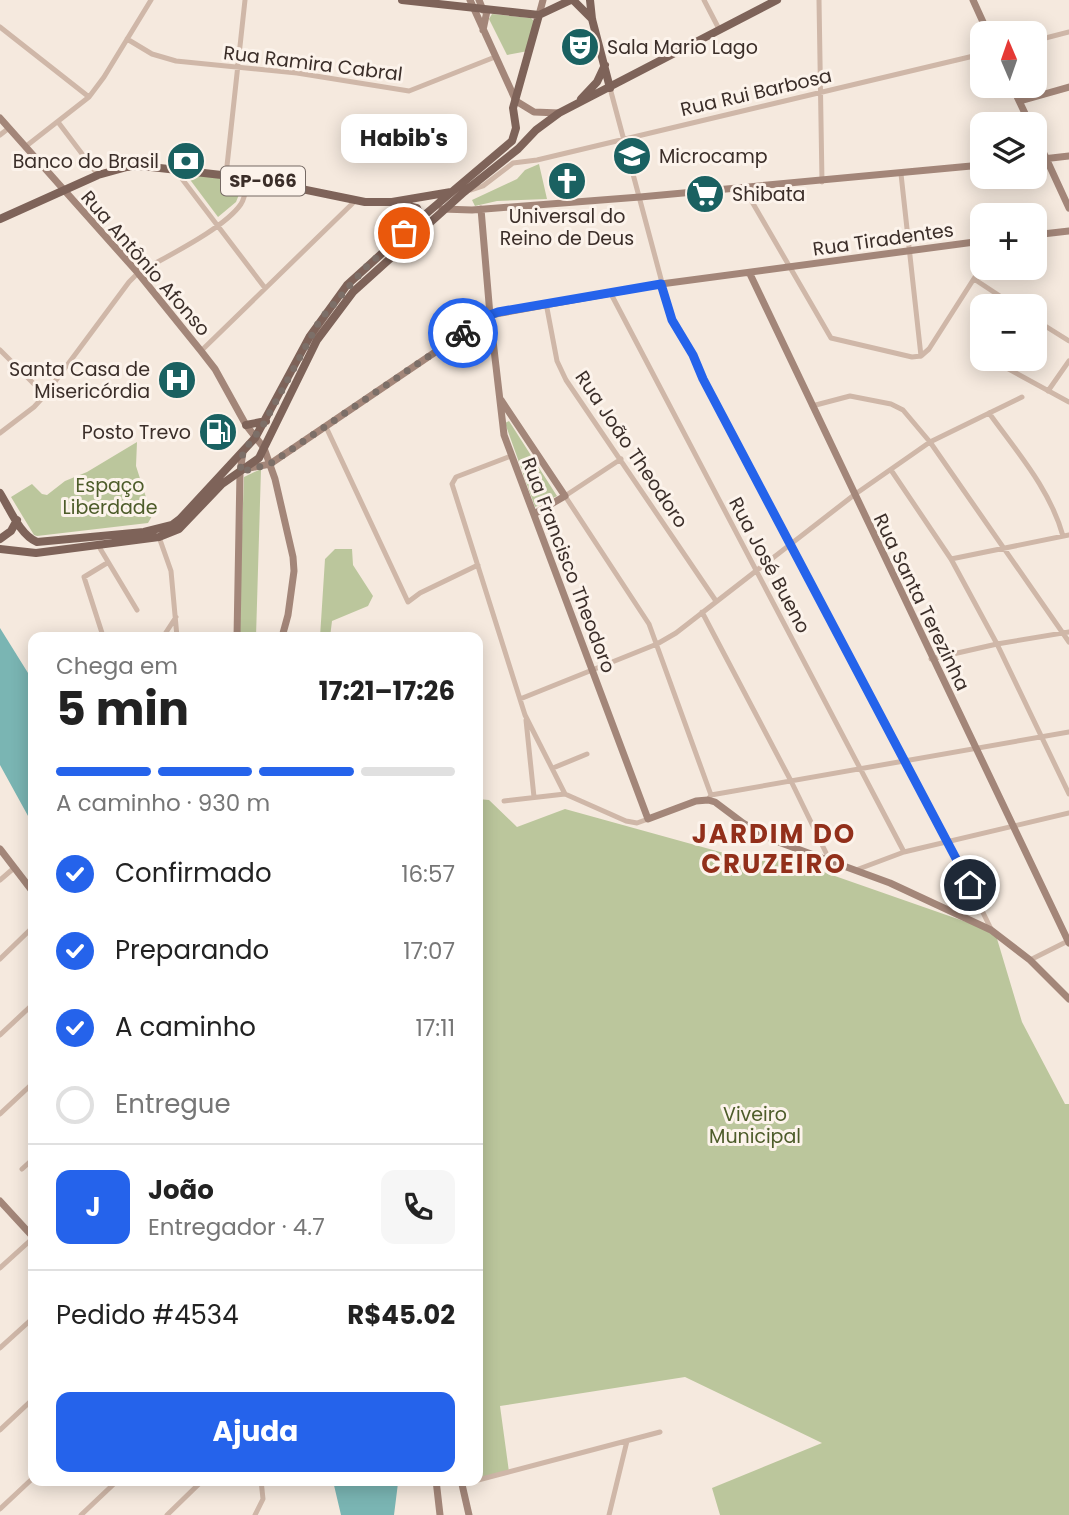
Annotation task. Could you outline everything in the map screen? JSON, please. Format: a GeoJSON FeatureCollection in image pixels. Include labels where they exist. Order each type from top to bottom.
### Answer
{"type":"FeatureCollection","features":[{"type":"Feature","properties":{"kind":"main road"},"geometry":{"type":"LineString","coordinates":[[402,0],[539,15],[572,0],[592,19]]}},
{"type":"Feature","properties":{"kind":"main road"},"geometry":{"type":"LineString","coordinates":[[590,0],[592,19],[610,88]]}},
{"type":"Feature","properties":{"kind":"main road"},"geometry":{"type":"LineString","coordinates":[[0,549],[36,553],[159,537],[179,529],[222,484],[259,458],[304,365],[332,318],[361,283],[559,113],[777,0]]}},
{"type":"Feature","properties":{"kind":"main road"},"geometry":{"type":"LineString","coordinates":[[0,493],[32,541],[46,543],[144,532],[172,525],[255,438],[310,336],[331,306],[365,268],[512,141],[516,128],[513,108],[539,15]]}},
{"type":"Feature","properties":{"kind":"main road"},"geometry":{"type":"LineString","coordinates":[[570,108],[597,82],[605,65]]}},
{"type":"Feature","properties":{"kind":"main road","name":"SP-066"},"geometry":{"type":"LineString","coordinates":[[0,219],[98,175],[127,167],[174,168],[226,174],[355,201],[392,202],[464,192]]}},
{"type":"Feature","properties":{"kind":"main road"},"geometry":{"type":"LineString","coordinates":[[392,202],[417,208],[421,218]]}},
{"type":"Feature","properties":{"kind":"main road"},"geometry":{"type":"LineString","coordinates":[[246,425],[266,421]]}},
{"type":"Feature","properties":{"kind":"main road"},"geometry":{"type":"LineString","coordinates":[[0,539],[11,531],[17,520]]}},
{"type":"Feature","properties":{"kind":"street"},"geometry":{"type":"LineString","coordinates":[[25,147],[89,97],[151,0]]}},
{"type":"Feature","properties":{"kind":"street"},"geometry":{"type":"LineString","coordinates":[[226,174],[245,0]]}},
{"type":"Feature","properties":{"kind":"street"},"geometry":{"type":"LineString","coordinates":[[470,0],[481,10],[483,31]]}},
{"type":"Feature","properties":{"kind":"street"},"geometry":{"type":"LineString","coordinates":[[479,0],[483,31],[516,101],[534,112],[559,113]]}},
{"type":"Feature","properties":{"kind":"street"},"geometry":{"type":"LineString","coordinates":[[539,15],[543,0]]}},
{"type":"Feature","properties":{"kind":"street"},"geometry":{"type":"LineString","coordinates":[[704,0],[719,29]]}},
{"type":"Feature","properties":{"kind":"street"},"geometry":{"type":"LineString","coordinates":[[819,0],[822,182]]}},
{"type":"Feature","properties":{"kind":"street"},"geometry":{"type":"LineString","coordinates":[[973,0],[983,21]]}},
{"type":"Feature","properties":{"kind":"street"},"geometry":{"type":"LineString","coordinates":[[0,27],[89,97]]}},
{"type":"Feature","properties":{"kind":"street"},"geometry":{"type":"LineString","coordinates":[[1047,38],[1069,32]]}},
{"type":"Feature","properties":{"kind":"street","name":"Rua Ramira Cabral"},"geometry":{"type":"LineString","coordinates":[[127,38],[152,54],[165,58],[297,73],[412,91],[495,57]]}},
{"type":"Feature","properties":{"kind":"street","name":"Rua Rui Barbosa"},"geometry":{"type":"LineString","coordinates":[[464,192],[483,186],[513,163],[537,160],[970,57]]}},
{"type":"Feature","properties":{"kind":"street"},"geometry":{"type":"LineString","coordinates":[[1020,102],[1069,87]]}},
{"type":"Feature","properties":{"kind":"street"},"geometry":{"type":"LineString","coordinates":[[610,88],[672,320],[693,355],[789,544],[948,841],[991,930]]}},
{"type":"Feature","properties":{"kind":"street"},"geometry":{"type":"LineString","coordinates":[[1018,98],[1025,112]]}},
{"type":"Feature","properties":{"kind":"street","name":"Rua Antônio Afonso"},"geometry":{"type":"LineString","coordinates":[[0,118],[138,274],[201,351],[215,369],[246,425],[264,448]]}},
{"type":"Feature","properties":{"kind":"street"},"geometry":{"type":"LineString","coordinates":[[58,122],[98,175]]}},
{"type":"Feature","properties":{"kind":"street"},"geometry":{"type":"LineString","coordinates":[[0,135],[9,128]]}},
{"type":"Feature","properties":{"kind":"street"},"geometry":{"type":"LineString","coordinates":[[518,149],[522,155],[537,160]]}},
{"type":"Feature","properties":{"kind":"street"},"geometry":{"type":"LineString","coordinates":[[1069,156],[1047,158],[1069,208]]}},
{"type":"Feature","properties":{"kind":"street"},"geometry":{"type":"LineString","coordinates":[[433,208],[481,209],[640,197],[970,166]]}},
{"type":"Feature","properties":{"kind":"street"},"geometry":{"type":"LineString","coordinates":[[174,168],[265,288]]}},
{"type":"Feature","properties":{"kind":"street"},"geometry":{"type":"LineString","coordinates":[[901,174],[921,356]]}},
{"type":"Feature","properties":{"kind":"street"},"geometry":{"type":"LineString","coordinates":[[0,433],[46,395],[120,291],[138,274],[216,226],[240,206],[248,178]]}},
{"type":"Feature","properties":{"kind":"street"},"geometry":{"type":"LineString","coordinates":[[744,188],[788,268],[832,339],[912,357],[921,356],[929,349],[973,280]]}},
{"type":"Feature","properties":{"kind":"street"},"geometry":{"type":"LineString","coordinates":[[201,351],[355,201]]}},
{"type":"Feature","properties":{"kind":"street","name":"Rua Francisco Theodoro"},"geometry":{"type":"LineString","coordinates":[[481,209],[504,435],[648,819]]}},
{"type":"Feature","properties":{"kind":"street"},"geometry":{"type":"LineString","coordinates":[[1047,234],[1069,231]]}},
{"type":"Feature","properties":{"kind":"street","name":"Rua Tiradentes"},"geometry":{"type":"LineString","coordinates":[[490,315],[661,284],[970,243]]}},
{"type":"Feature","properties":{"kind":"street","name":"Rua Santa Terezinha"},"geometry":{"type":"LineString","coordinates":[[750,274],[931,659],[1069,942]]}},
{"type":"Feature","properties":{"kind":"street"},"geometry":{"type":"LineString","coordinates":[[976,280],[997,294]]}},
{"type":"Feature","properties":{"kind":"street","name":"Rua José Bueno"},"geometry":{"type":"LineString","coordinates":[[610,292],[904,852]]}},
{"type":"Feature","properties":{"kind":"street","name":"Rua João Theodoro"},"geometry":{"type":"LineString","coordinates":[[546,303],[561,371],[716,601]]}},
{"type":"Feature","properties":{"kind":"street"},"geometry":{"type":"LineString","coordinates":[[242,471],[270,464],[490,315]]}},
{"type":"Feature","properties":{"kind":"street"},"geometry":{"type":"LineString","coordinates":[[1047,327],[1069,341]]}},
{"type":"Feature","properties":{"kind":"street"},"geometry":{"type":"LineString","coordinates":[[0,350],[46,395]]}},
{"type":"Feature","properties":{"kind":"street"},"geometry":{"type":"LineString","coordinates":[[1048,391],[1069,361]]}},
{"type":"Feature","properties":{"kind":"street"},"geometry":{"type":"LineString","coordinates":[[1012,371],[1068,402],[1069,412]]}},
{"type":"Feature","properties":{"kind":"street"},"geometry":{"type":"LineString","coordinates":[[499,396],[643,612],[657,644],[710,798],[773,840],[936,903],[991,930],[1030,960],[1069,999]]}},
{"type":"Feature","properties":{"kind":"street"},"geometry":{"type":"LineString","coordinates":[[812,406],[850,396],[891,404],[903,410],[930,442],[1003,549],[1067,633],[1069,642]]}},
{"type":"Feature","properties":{"kind":"street"},"geometry":{"type":"LineString","coordinates":[[520,699],[657,644],[676,633],[854,495],[930,442],[1022,397]]}},
{"type":"Feature","properties":{"kind":"street"},"geometry":{"type":"LineString","coordinates":[[951,559],[1066,535],[1047,495],[989,413]]}},
{"type":"Feature","properties":{"kind":"street"},"geometry":{"type":"LineString","coordinates":[[326,427],[408,602],[420,593],[478,565]]}},
{"type":"Feature","properties":{"kind":"street"},"geometry":{"type":"LineString","coordinates":[[264,448],[291,545],[293,564],[289,615],[284,632]]}},
{"type":"Feature","properties":{"kind":"street"},"geometry":{"type":"LineString","coordinates":[[237,632],[243,452]]}},
{"type":"Feature","properties":{"kind":"street"},"geometry":{"type":"LineString","coordinates":[[511,456],[456,477],[452,481],[452,488],[525,715],[565,794]]}},
{"type":"Feature","properties":{"kind":"street"},"geometry":{"type":"LineString","coordinates":[[534,514],[621,459]]}},
{"type":"Feature","properties":{"kind":"street"},"geometry":{"type":"LineString","coordinates":[[891,470],[951,559],[997,644],[1069,794]]}},
{"type":"Feature","properties":{"kind":"street"},"geometry":{"type":"LineString","coordinates":[[159,537],[172,571],[177,632]]}},
{"type":"Feature","properties":{"kind":"street"},"geometry":{"type":"LineString","coordinates":[[98,545],[137,610]]}},
{"type":"Feature","properties":{"kind":"street"},"geometry":{"type":"LineString","coordinates":[[102,632],[83,579],[107,563]]}},
{"type":"Feature","properties":{"kind":"street"},"geometry":{"type":"LineString","coordinates":[[702,612],[791,780],[830,862]]}},
{"type":"Feature","properties":{"kind":"street"},"geometry":{"type":"LineString","coordinates":[[166,632],[176,617]]}},
{"type":"Feature","properties":{"kind":"street"},"geometry":{"type":"LineString","coordinates":[[931,659],[997,644],[1067,633]]}},
{"type":"Feature","properties":{"kind":"street"},"geometry":{"type":"LineString","coordinates":[[525,715],[534,797]]}},
{"type":"Feature","properties":{"kind":"street"},"geometry":{"type":"LineString","coordinates":[[504,801],[565,794],[626,821],[637,823],[696,801],[791,780],[1069,732]]}},
{"type":"Feature","properties":{"kind":"street"},"geometry":{"type":"LineString","coordinates":[[553,768],[587,754]]}},
{"type":"Feature","properties":{"kind":"street"},"geometry":{"type":"LineString","coordinates":[[856,870],[904,852],[1069,813]]}},
{"type":"Feature","properties":{"kind":"street"},"geometry":{"type":"LineString","coordinates":[[0,849],[28,885]]}},
{"type":"Feature","properties":{"kind":"street"},"geometry":{"type":"LineString","coordinates":[[0,880],[14,867]]}},
{"type":"Feature","properties":{"kind":"street"},"geometry":{"type":"LineString","coordinates":[[0,959],[28,932]]}},
{"type":"Feature","properties":{"kind":"street"},"geometry":{"type":"LineString","coordinates":[[1030,960],[1069,942]]}},
{"type":"Feature","properties":{"kind":"street"},"geometry":{"type":"LineString","coordinates":[[0,1035],[28,1009]]}},
{"type":"Feature","properties":{"kind":"street"},"geometry":{"type":"LineString","coordinates":[[0,1114],[28,1088]]}},
{"type":"Feature","properties":{"kind":"street"},"geometry":{"type":"LineString","coordinates":[[22,1169],[28,1164]]}},
{"type":"Feature","properties":{"kind":"street"},"geometry":{"type":"LineString","coordinates":[[0,1201],[28,1232]]}},
{"type":"Feature","properties":{"kind":"street"},"geometry":{"type":"LineString","coordinates":[[0,1268],[28,1243]]}},
{"type":"Feature","properties":{"kind":"street"},"geometry":{"type":"LineString","coordinates":[[0,1348],[28,1323]]}},
{"type":"Feature","properties":{"kind":"street"},"geometry":{"type":"LineString","coordinates":[[0,1430],[28,1404]]}},
{"type":"Feature","properties":{"kind":"street"},"geometry":{"type":"LineString","coordinates":[[483,1478],[660,1432]]}},
{"type":"Feature","properties":{"kind":"street"},"geometry":{"type":"LineString","coordinates":[[609,1515],[626,1441]]}},
{"type":"Feature","properties":{"kind":"street"},"geometry":{"type":"LineString","coordinates":[[0,1509],[28,1483]]}},
{"type":"Feature","properties":{"kind":"street"},"geometry":{"type":"LineString","coordinates":[[81,1515],[112,1486]]}},
{"type":"Feature","properties":{"kind":"street"},"geometry":{"type":"LineString","coordinates":[[167,1515],[197,1486]]}},
{"type":"Feature","properties":{"kind":"street"},"geometry":{"type":"LineString","coordinates":[[255,1515],[263,1499],[262,1486]]}},
{"type":"Feature","properties":{"kind":"street"},"geometry":{"type":"LineString","coordinates":[[437,1486],[440,1515]]}},
{"type":"Feature","properties":{"kind":"street"},"geometry":{"type":"LineString","coordinates":[[462,1486],[469,1515]]}},
{"type":"Feature","properties":{"kind":"green space"},"geometry":{"type":"Polygon","coordinates":[[[492,14],[531,18],[534,21],[528,51],[507,55],[489,19],[492,14]]]}},
{"type":"Feature","properties":{"kind":"green space"},"geometry":{"type":"Polygon","coordinates":[[[539,164],[547,199],[497,201],[475,206],[472,200],[517,179],[525,170],[539,164]]]}},
{"type":"Feature","properties":{"kind":"green space"},"geometry":{"type":"Polygon","coordinates":[[[185,173],[244,182],[236,202],[218,217],[185,173]]]}},
{"type":"Feature","properties":{"kind":"green space"},"geometry":{"type":"Polygon","coordinates":[[[509,421],[557,496],[535,507],[505,423],[509,421]]]}},
{"type":"Feature","properties":{"kind":"green space","name":"Espaço Liberdade"},"geometry":{"type":"Polygon","coordinates":[[[137,442],[136,466],[152,516],[148,523],[34,535],[11,497],[32,484],[42,494],[47,495],[65,481],[87,472],[137,442]]]}},
{"type":"Feature","properties":{"kind":"green space"},"geometry":{"type":"Polygon","coordinates":[[[261,469],[256,632],[238,632],[244,477],[261,469]]]}},
{"type":"Feature","properties":{"kind":"green space"},"geometry":{"type":"Polygon","coordinates":[[[335,549],[352,549],[353,565],[373,596],[368,606],[332,621],[331,632],[320,632],[325,559],[335,549]]]}},
{"type":"Feature","properties":{"kind":"green space","name":"Viveiro Municipal"},"geometry":{"type":"Polygon","coordinates":[[[483,799],[489,800],[517,827],[565,809],[760,863],[772,854],[995,932],[1022,1022],[1065,1104],[1069,1104],[1069,1515],[720,1515],[712,1488],[822,1443],[685,1377],[500,1406],[509,1472],[483,1479],[483,799]]]}},
{"type":"Feature","properties":{"kind":"water"},"geometry":{"type":"Polygon","coordinates":[[[0,628],[28,673],[28,816],[0,765],[0,628]]]}},
{"type":"Feature","properties":{"kind":"water"},"geometry":{"type":"Polygon","coordinates":[[[334,1486],[398,1486],[394,1515],[341,1515],[334,1486]]]}},
{"type":"Feature","properties":{"kind":"way so far"},"geometry":{"type":"LineString","coordinates":[[404,233],[347,285],[320,320],[262,427],[243,452],[240,472],[270,464],[463,333]]}},
{"type":"Feature","properties":{"kind":"place","name":"Sala Mario Lago"},"geometry":{"type":"Point","coordinates":[580,47]}},
{"type":"Feature","properties":{"kind":"place","name":"Microcamp"},"geometry":{"type":"Point","coordinates":[632,156]}},
{"type":"Feature","properties":{"kind":"place","name":"Banco do Brasil"},"geometry":{"type":"Point","coordinates":[186,161]}},
{"type":"Feature","properties":{"kind":"place","name":"Universal do Reino de Deus"},"geometry":{"type":"Point","coordinates":[567,181]}},
{"type":"Feature","properties":{"kind":"place","name":"Shibata"},"geometry":{"type":"Point","coordinates":[705,194]}},
{"type":"Feature","properties":{"kind":"place","name":"Habib's"},"geometry":{"type":"Point","coordinates":[404,233]}},
{"type":"Feature","properties":{"kind":"place","name":"Santa Casa de Misericórdia"},"geometry":{"type":"Point","coordinates":[177,380]}},
{"type":"Feature","properties":{"kind":"place","name":"Posto Trevo"},"geometry":{"type":"Point","coordinates":[218,432]}},
{"type":"Feature","properties":{"kind":"district","name":"JARDIM DO CRUZEIRO"},"geometry":{"type":"Point","coordinates":[774,849]}},
{"type":"Feature","properties":{"kind":"route"},"geometry":{"type":"LineString","coordinates":[[463,333],[498,312],[661,284],[672,320],[693,355],[703,379],[970,885]]}}]}
